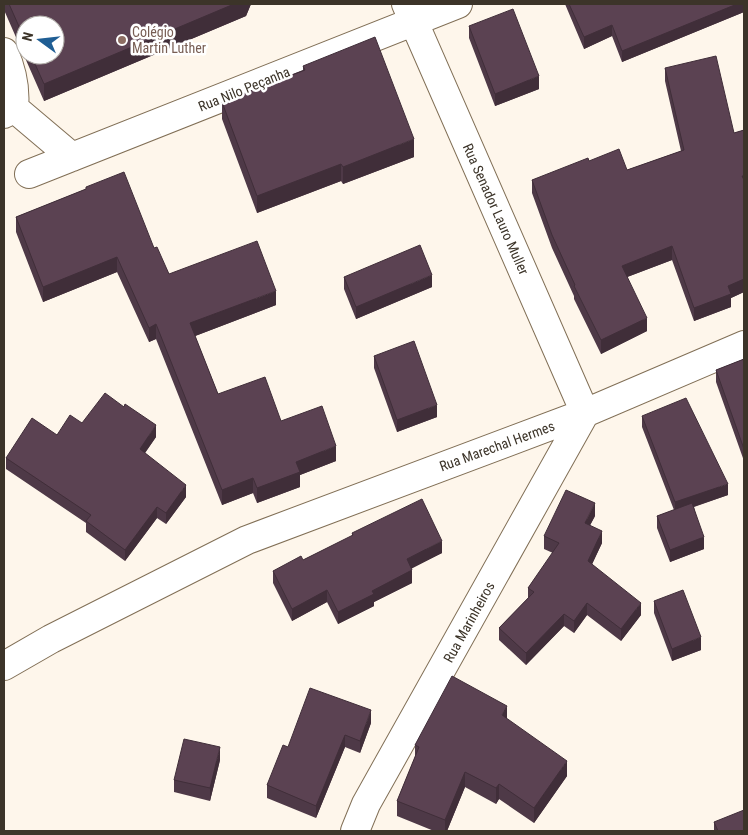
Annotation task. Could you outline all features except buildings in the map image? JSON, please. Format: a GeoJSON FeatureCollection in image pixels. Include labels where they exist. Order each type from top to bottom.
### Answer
{"type":"FeatureCollection","features":[{"type":"Feature","properties":{"kind":"street","name":"Rua Nilo Peçanha"},"geometry":{"type":"LineString","coordinates":[[29,174],[410,13],[458,4]]}},
{"type":"Feature","properties":{"kind":"street","name":"Rua Senador Lauro Muller"},"geometry":{"type":"LineString","coordinates":[[410,13],[585,414]]}},
{"type":"Feature","properties":{"kind":"street"},"geometry":{"type":"LineString","coordinates":[[4,52],[11,67],[16,93],[9,111],[72,157]]}},
{"type":"Feature","properties":{"kind":"street","name":"Rua Marechal Hermes"},"geometry":{"type":"LineString","coordinates":[[4,666],[51,639],[247,540],[585,414],[744,345]]}},
{"type":"Feature","properties":{"kind":"street","name":"Rua Marinheiros"},"geometry":{"type":"LineString","coordinates":[[355,831],[366,804],[585,414]]}},
{"type":"Feature","properties":{"kind":"place","name":"Colégio Martin Luther"},"geometry":{"type":"Point","coordinates":[122,40]}}]}
